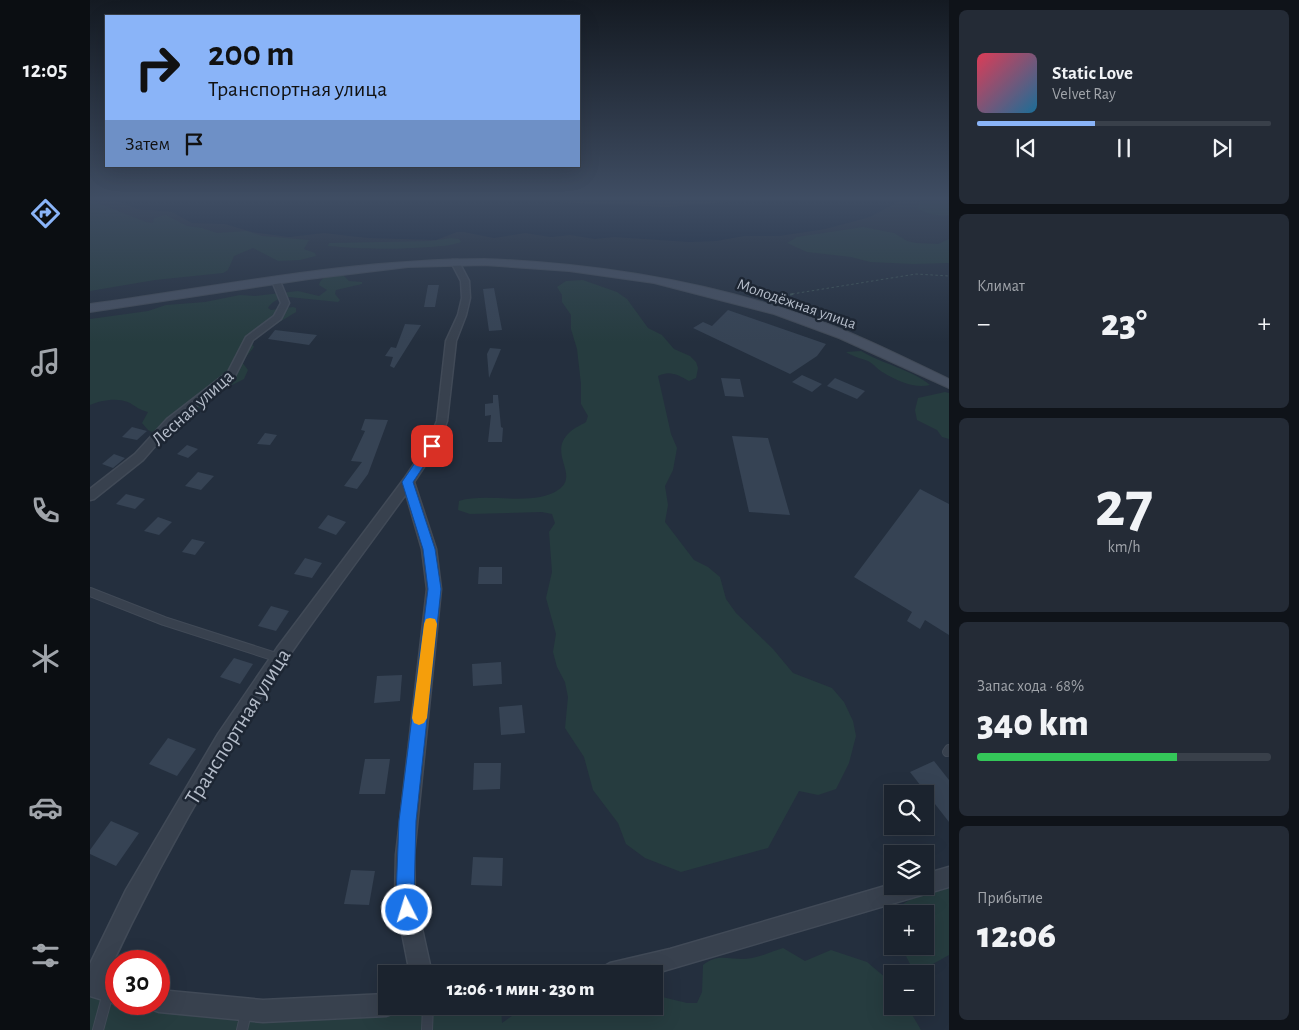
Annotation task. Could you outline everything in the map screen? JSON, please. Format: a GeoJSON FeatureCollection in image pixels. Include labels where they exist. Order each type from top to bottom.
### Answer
{"type":"FeatureCollection","features":[{"type":"Feature","properties":{"kind":"street","name":"Молодёжная улица"},"geometry":{"type":"LineString","coordinates":[[90,308],[406,264],[455,262],[526,264],[631,277],[701,289],[779,311],[848,337],[949,384]]}},
{"type":"Feature","properties":{"kind":"street","name":"Транспортная улица"},"geometry":{"type":"LineString","coordinates":[[102,988],[133,897],[224,740],[279,658],[408,482],[432,446],[442,421],[451,341],[462,315],[466,298],[465,281],[455,262]]}},
{"type":"Feature","properties":{"kind":"street","name":"Лесная улица"},"geometry":{"type":"LineString","coordinates":[[90,496],[139,457],[171,421],[232,374],[250,339],[278,317],[285,303],[276,281]]}},
{"type":"Feature","properties":{"kind":"street"},"geometry":{"type":"LineString","coordinates":[[408,482],[429,549],[434,589],[405,855],[405,897],[419,965]]}},
{"type":"Feature","properties":{"kind":"street"},"geometry":{"type":"LineString","coordinates":[[934,881],[949,877]]}},
{"type":"Feature","properties":{"kind":"street"},"geometry":{"type":"LineString","coordinates":[[646,965],[887,895]]}},
{"type":"Feature","properties":{"kind":"street"},"geometry":{"type":"LineString","coordinates":[[170,1003],[245,1020],[263,1011],[378,1006]]}},
{"type":"Feature","properties":{"kind":"lane"},"geometry":{"type":"LineString","coordinates":[[90,592],[164,621],[279,658]]}},
{"type":"Feature","properties":{"kind":"lane"},"geometry":{"type":"LineString","coordinates":[[98,1030],[102,988]]}},
{"type":"Feature","properties":{"kind":"lane"},"geometry":{"type":"LineString","coordinates":[[427,1030],[428,1015]]}},
{"type":"Feature","properties":{"kind":"path"},"geometry":{"type":"LineString","coordinates":[[779,311],[786,296],[800,292],[916,274],[949,276]]}},
{"type":"Feature","properties":{"kind":"green space"},"geometry":{"type":"Polygon","coordinates":[[[90,246],[306,246],[304,249],[315,253],[316,256],[300,260],[278,261],[253,248],[234,256],[228,270],[223,273],[155,280],[90,291],[90,246]]]}},
{"type":"Feature","properties":{"kind":"green space"},"geometry":{"type":"Polygon","coordinates":[[[329,246],[445,246],[404,249],[329,246]]]}},
{"type":"Feature","properties":{"kind":"green space"},"geometry":{"type":"Polygon","coordinates":[[[794,246],[949,246],[949,263],[870,262],[851,257],[807,252],[794,246]]]}},
{"type":"Feature","properties":{"kind":"green space"},"geometry":{"type":"Polygon","coordinates":[[[335,274],[343,275],[349,281],[362,282],[362,284],[336,290],[335,294],[340,300],[338,302],[289,297],[274,301],[268,308],[271,310],[293,307],[296,308],[296,312],[250,340],[254,347],[242,362],[248,370],[244,379],[216,393],[200,408],[176,418],[152,432],[142,423],[148,412],[130,403],[110,400],[90,405],[90,319],[148,311],[166,305],[205,302],[240,295],[255,296],[298,291],[319,296],[327,290],[319,285],[321,280],[335,274]]]}},
{"type":"Feature","properties":{"kind":"green space"},"geometry":{"type":"Polygon","coordinates":[[[583,280],[617,292],[627,299],[648,328],[662,335],[674,349],[690,356],[696,362],[698,368],[696,378],[689,381],[670,373],[658,376],[671,434],[677,448],[673,470],[665,486],[668,505],[665,522],[694,560],[708,567],[720,577],[726,599],[736,613],[773,649],[793,673],[832,688],[844,702],[853,721],[856,736],[849,763],[836,789],[818,795],[799,791],[768,848],[681,872],[645,858],[626,844],[618,823],[593,790],[584,757],[565,728],[568,697],[565,682],[557,667],[553,652],[556,634],[546,598],[552,572],[549,532],[555,523],[552,514],[542,512],[470,514],[458,510],[459,501],[483,498],[536,498],[558,490],[564,484],[566,471],[561,448],[564,440],[572,431],[586,422],[588,416],[581,404],[581,384],[577,349],[571,329],[571,315],[562,302],[562,295],[557,287],[566,281],[583,280]]]}},
{"type":"Feature","properties":{"kind":"green space"},"geometry":{"type":"Polygon","coordinates":[[[861,351],[914,375],[930,385],[919,386],[901,381],[882,372],[868,361],[846,352],[861,351]]]}},
{"type":"Feature","properties":{"kind":"green space"},"geometry":{"type":"Polygon","coordinates":[[[945,392],[949,393],[949,439],[942,437],[937,430],[917,420],[915,410],[918,398],[945,392]]]}},
{"type":"Feature","properties":{"kind":"green space"},"geometry":{"type":"Polygon","coordinates":[[[934,888],[949,889],[949,955],[931,965],[910,965],[906,955],[934,955],[934,905],[902,905],[917,895],[934,895],[934,888]]]}},
{"type":"Feature","properties":{"kind":"green space"},"geometry":{"type":"Polygon","coordinates":[[[783,948],[805,961],[831,950],[867,962],[884,976],[884,1015],[912,1015],[921,1030],[90,1030],[90,985],[105,990],[105,1015],[170,1015],[170,1002],[263,1011],[378,1005],[378,1015],[502,1015],[502,1023],[513,1015],[663,1015],[663,997],[687,1003],[697,1003],[702,992],[703,965],[709,961],[721,958],[745,959],[783,948]]]}},
{"type":"Feature","properties":{"kind":"building"},"geometry":{"type":"Polygon","coordinates":[[[428,285],[439,285],[435,307],[424,307],[428,285]]]}},
{"type":"Feature","properties":{"kind":"building"},"geometry":{"type":"Polygon","coordinates":[[[494,288],[502,330],[489,331],[483,289],[494,288]]]}},
{"type":"Feature","properties":{"kind":"building"},"geometry":{"type":"Polygon","coordinates":[[[728,310],[826,344],[817,356],[790,374],[693,328],[703,322],[712,326],[728,310]]]}},
{"type":"Feature","properties":{"kind":"building"},"geometry":{"type":"Polygon","coordinates":[[[405,324],[421,325],[394,368],[390,366],[393,357],[385,356],[391,347],[396,348],[405,324]]]}},
{"type":"Feature","properties":{"kind":"building"},"geometry":{"type":"Polygon","coordinates":[[[275,330],[317,335],[309,345],[268,339],[275,330]]]}},
{"type":"Feature","properties":{"kind":"building"},"geometry":{"type":"Polygon","coordinates":[[[490,348],[501,349],[489,378],[487,354],[490,348]]]}},
{"type":"Feature","properties":{"kind":"building"},"geometry":{"type":"Polygon","coordinates":[[[802,375],[822,384],[812,392],[792,382],[802,375]]]}},
{"type":"Feature","properties":{"kind":"building"},"geometry":{"type":"Polygon","coordinates":[[[721,378],[740,379],[744,397],[725,396],[721,378]]]}},
{"type":"Feature","properties":{"kind":"building"},"geometry":{"type":"Polygon","coordinates":[[[835,378],[865,391],[857,399],[827,386],[835,378]]]}},
{"type":"Feature","properties":{"kind":"building"},"geometry":{"type":"Polygon","coordinates":[[[493,395],[498,395],[501,427],[503,428],[502,442],[488,442],[491,415],[485,416],[485,404],[493,403],[493,395]]]}},
{"type":"Feature","properties":{"kind":"building"},"geometry":{"type":"Polygon","coordinates":[[[365,419],[388,420],[368,474],[357,489],[344,486],[362,462],[351,461],[365,431],[361,430],[365,419]]]}},
{"type":"Feature","properties":{"kind":"building"},"geometry":{"type":"Polygon","coordinates":[[[132,427],[147,431],[137,440],[122,437],[132,427]]]}},
{"type":"Feature","properties":{"kind":"building"},"geometry":{"type":"Polygon","coordinates":[[[265,433],[277,435],[270,445],[257,444],[265,433]]]}},
{"type":"Feature","properties":{"kind":"building"},"geometry":{"type":"Polygon","coordinates":[[[732,436],[768,438],[790,515],[749,512],[732,436]]]}},
{"type":"Feature","properties":{"kind":"building"},"geometry":{"type":"Polygon","coordinates":[[[187,445],[198,449],[188,458],[177,454],[187,445]]]}},
{"type":"Feature","properties":{"kind":"building"},"geometry":{"type":"Polygon","coordinates":[[[114,454],[125,458],[113,468],[102,464],[114,454]]]}},
{"type":"Feature","properties":{"kind":"building"},"geometry":{"type":"Polygon","coordinates":[[[198,472],[214,476],[201,490],[185,486],[198,472]]]}},
{"type":"Feature","properties":{"kind":"building"},"geometry":{"type":"Polygon","coordinates":[[[920,489],[949,504],[949,635],[925,620],[920,629],[907,621],[912,612],[854,577],[920,489]]]}},
{"type":"Feature","properties":{"kind":"building"},"geometry":{"type":"Polygon","coordinates":[[[126,494],[145,499],[135,509],[116,504],[126,494]]]}},
{"type":"Feature","properties":{"kind":"building"},"geometry":{"type":"Polygon","coordinates":[[[328,515],[346,522],[336,535],[318,528],[328,515]]]}},
{"type":"Feature","properties":{"kind":"building"},"geometry":{"type":"Polygon","coordinates":[[[158,517],[172,522],[159,535],[144,531],[158,517]]]}},
{"type":"Feature","properties":{"kind":"building"},"geometry":{"type":"Polygon","coordinates":[[[192,539],[205,542],[195,555],[182,552],[192,539]]]}},
{"type":"Feature","properties":{"kind":"building"},"geometry":{"type":"Polygon","coordinates":[[[305,558],[322,563],[312,578],[294,574],[305,558]]]}},
{"type":"Feature","properties":{"kind":"building"},"geometry":{"type":"Polygon","coordinates":[[[479,567],[502,567],[502,584],[478,584],[479,567]]]}},
{"type":"Feature","properties":{"kind":"building"},"geometry":{"type":"Polygon","coordinates":[[[271,606],[289,611],[276,631],[258,626],[271,606]]]}},
{"type":"Feature","properties":{"kind":"building"},"geometry":{"type":"Polygon","coordinates":[[[234,658],[253,664],[240,684],[220,677],[234,658]]]}},
{"type":"Feature","properties":{"kind":"building"},"geometry":{"type":"Polygon","coordinates":[[[501,662],[502,684],[473,686],[472,664],[501,662]]]}},
{"type":"Feature","properties":{"kind":"building"},"geometry":{"type":"Polygon","coordinates":[[[402,675],[400,701],[374,703],[377,676],[402,675]]]}},
{"type":"Feature","properties":{"kind":"building"},"geometry":{"type":"Polygon","coordinates":[[[522,705],[525,733],[501,735],[499,707],[522,705]]]}},
{"type":"Feature","properties":{"kind":"building"},"geometry":{"type":"Polygon","coordinates":[[[168,738],[196,749],[177,776],[149,764],[168,738]]]}},
{"type":"Feature","properties":{"kind":"building"},"geometry":{"type":"Polygon","coordinates":[[[365,759],[390,759],[385,794],[359,794],[365,759]]]}},
{"type":"Feature","properties":{"kind":"building"},"geometry":{"type":"Polygon","coordinates":[[[934,761],[949,780],[949,822],[934,803],[934,785],[920,785],[910,772],[934,761]]]}},
{"type":"Feature","properties":{"kind":"building"},"geometry":{"type":"Polygon","coordinates":[[[474,763],[501,763],[500,789],[473,790],[474,763]]]}},
{"type":"Feature","properties":{"kind":"building"},"geometry":{"type":"Polygon","coordinates":[[[111,821],[139,833],[116,866],[90,854],[90,850],[111,821]]]}},
{"type":"Feature","properties":{"kind":"building"},"geometry":{"type":"Polygon","coordinates":[[[473,857],[503,858],[502,886],[471,885],[473,857]]]}},
{"type":"Feature","properties":{"kind":"building"},"geometry":{"type":"Polygon","coordinates":[[[351,870],[375,871],[369,905],[344,904],[351,870]]]}},
{"type":"Feature","properties":{"kind":"slow traffic"},"geometry":{"type":"LineString","coordinates":[[419,718],[430,624]]}},
{"type":"Feature","properties":{"kind":"route"},"geometry":{"type":"LineString","coordinates":[[407,910],[405,897],[405,855],[434,589],[429,549],[408,482],[432,446]]}}]}
